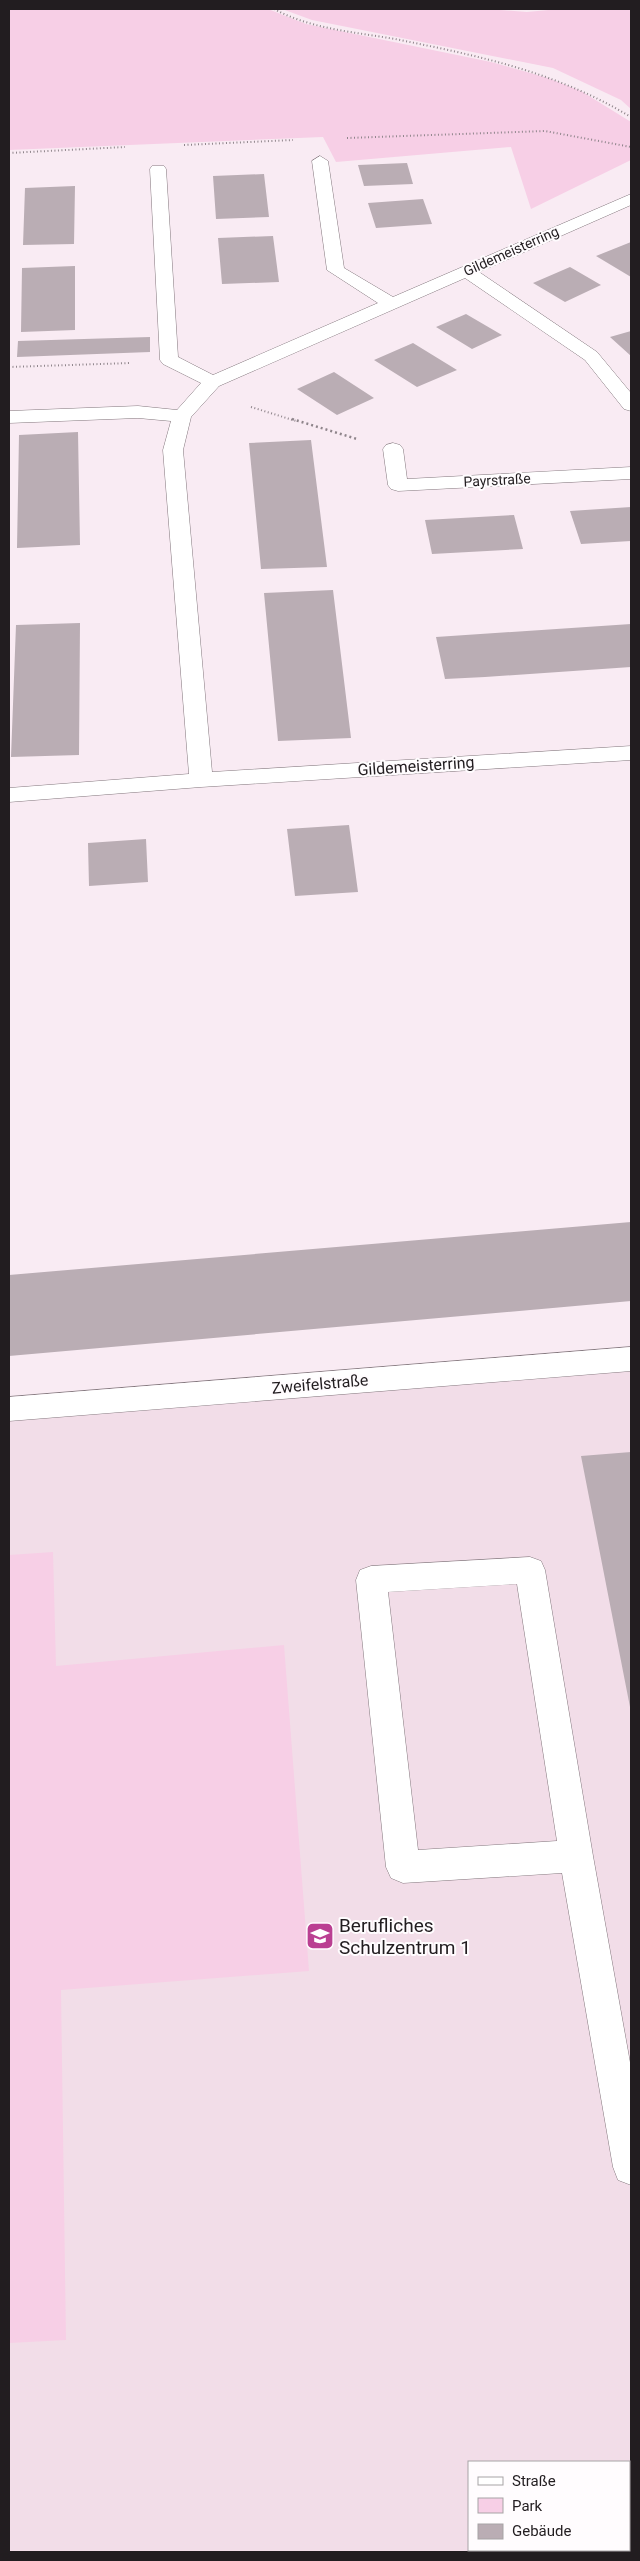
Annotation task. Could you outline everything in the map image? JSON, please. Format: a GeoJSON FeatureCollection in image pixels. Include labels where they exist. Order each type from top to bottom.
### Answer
{"type":"FeatureCollection","features":[{"type":"Feature","properties":{"kind":"street"},"geometry":{"type":"LineString","coordinates":[[320,161],[336,270],[391,303]]}},
{"type":"Feature","properties":{"kind":"street"},"geometry":{"type":"LineString","coordinates":[[158,169],[169,360],[212,382]]}},
{"type":"Feature","properties":{"kind":"street","name":"Gildemeisterring"},"geometry":{"type":"LineString","coordinates":[[201,780],[173,450],[182,416],[212,382],[631,199]]}},
{"type":"Feature","properties":{"kind":"street"},"geometry":{"type":"LineString","coordinates":[[467,271],[591,356],[631,405]]}},
{"type":"Feature","properties":{"kind":"street"},"geometry":{"type":"LineString","coordinates":[[9,417],[138,412],[182,416]]}},
{"type":"Feature","properties":{"kind":"street","name":"Payrstraße"},"geometry":{"type":"LineString","coordinates":[[392,449],[398,485],[631,473]]}},
{"type":"Feature","properties":{"kind":"street","name":"Gildemeisterring"},"geometry":{"type":"LineString","coordinates":[[9,795],[201,780],[631,753]]}},
{"type":"Feature","properties":{"kind":"street","name":"Zweifelstraße"},"geometry":{"type":"LineString","coordinates":[[9,1409],[631,1359]]}},
{"type":"Feature","properties":{"kind":"street"},"geometry":{"type":"LineString","coordinates":[[576,1856],[402,1867],[371,1580],[530,1570],[576,1856],[631,2167]]}},
{"type":"Feature","properties":{"kind":"path"},"geometry":{"type":"LineString","coordinates":[[274,9],[308,22],[496,60],[552,76],[584,88],[631,117]]}},
{"type":"Feature","properties":{"kind":"path"},"geometry":{"type":"LineString","coordinates":[[9,367],[169,360]]}},
{"type":"Feature","properties":{"kind":"path"},"geometry":{"type":"LineString","coordinates":[[212,382],[227,400],[392,449]]}},
{"type":"Feature","properties":{"kind":"shaded area","name":"Berufliches Schulzentrum 1"},"geometry":{"type":"Polygon","coordinates":[[[631,1359],[631,2552],[9,2552],[9,1409],[631,1359]]]}},
{"type":"Feature","properties":{"kind":"green space"},"geometry":{"type":"Polygon","coordinates":[[[9,9],[268,9],[306,24],[491,62],[548,78],[581,91],[631,122],[631,160],[531,209],[511,147],[336,162],[323,137],[9,150],[9,9]]]}},
{"type":"Feature","properties":{"kind":"green space"},"geometry":{"type":"Polygon","coordinates":[[[282,9],[488,9],[527,12],[559,9],[631,9],[631,109],[621,100],[553,68],[312,20],[282,9]]]}},
{"type":"Feature","properties":{"kind":"green space"},"geometry":{"type":"Polygon","coordinates":[[[53,1552],[56,1666],[284,1645],[309,1971],[61,1990],[66,2340],[9,2343],[9,1555],[53,1552]]]}},
{"type":"Feature","properties":{"kind":"building"},"geometry":{"type":"Polygon","coordinates":[[[407,163],[413,184],[364,186],[358,165],[407,163]]]}},
{"type":"Feature","properties":{"kind":"building"},"geometry":{"type":"Polygon","coordinates":[[[264,174],[269,217],[216,219],[213,176],[264,174]]]}},
{"type":"Feature","properties":{"kind":"building"},"geometry":{"type":"Polygon","coordinates":[[[75,186],[74,244],[23,245],[25,188],[75,186]]]}},
{"type":"Feature","properties":{"kind":"building"},"geometry":{"type":"Polygon","coordinates":[[[423,199],[432,224],[376,228],[368,203],[423,199]]]}},
{"type":"Feature","properties":{"kind":"building"},"geometry":{"type":"Polygon","coordinates":[[[273,236],[279,282],[222,284],[218,238],[273,236]]]}},
{"type":"Feature","properties":{"kind":"building"},"geometry":{"type":"Polygon","coordinates":[[[631,242],[631,277],[596,256],[631,242]]]}},
{"type":"Feature","properties":{"kind":"building"},"geometry":{"type":"Polygon","coordinates":[[[75,266],[75,330],[21,332],[22,268],[75,266]]]}},
{"type":"Feature","properties":{"kind":"building"},"geometry":{"type":"Polygon","coordinates":[[[570,267],[601,285],[565,302],[533,283],[570,267]]]}},
{"type":"Feature","properties":{"kind":"building"},"geometry":{"type":"Polygon","coordinates":[[[466,314],[502,335],[472,349],[436,327],[466,314]]]}},
{"type":"Feature","properties":{"kind":"building"},"geometry":{"type":"Polygon","coordinates":[[[631,331],[631,356],[610,337],[631,331]]]}},
{"type":"Feature","properties":{"kind":"building"},"geometry":{"type":"Polygon","coordinates":[[[150,337],[150,352],[17,357],[18,341],[150,337]]]}},
{"type":"Feature","properties":{"kind":"building"},"geometry":{"type":"Polygon","coordinates":[[[413,343],[457,370],[417,387],[374,360],[413,343]]]}},
{"type":"Feature","properties":{"kind":"building"},"geometry":{"type":"Polygon","coordinates":[[[334,372],[374,398],[337,415],[297,389],[334,372]]]}},
{"type":"Feature","properties":{"kind":"building"},"geometry":{"type":"Polygon","coordinates":[[[78,432],[80,545],[17,548],[19,435],[78,432]]]}},
{"type":"Feature","properties":{"kind":"building"},"geometry":{"type":"Polygon","coordinates":[[[311,440],[327,567],[261,569],[249,443],[311,440]]]}},
{"type":"Feature","properties":{"kind":"building"},"geometry":{"type":"Polygon","coordinates":[[[631,507],[631,541],[581,544],[570,511],[631,507]]]}},
{"type":"Feature","properties":{"kind":"building"},"geometry":{"type":"Polygon","coordinates":[[[514,515],[523,549],[432,554],[425,520],[514,515]]]}},
{"type":"Feature","properties":{"kind":"building"},"geometry":{"type":"Polygon","coordinates":[[[333,590],[351,738],[278,741],[264,593],[333,590]]]}},
{"type":"Feature","properties":{"kind":"building"},"geometry":{"type":"Polygon","coordinates":[[[80,623],[79,755],[11,757],[16,625],[80,623]]]}},
{"type":"Feature","properties":{"kind":"building"},"geometry":{"type":"Polygon","coordinates":[[[631,624],[631,667],[485,677],[445,679],[436,637],[631,624]]]}},
{"type":"Feature","properties":{"kind":"building"},"geometry":{"type":"Polygon","coordinates":[[[349,825],[358,892],[295,896],[287,829],[349,825]]]}},
{"type":"Feature","properties":{"kind":"building"},"geometry":{"type":"Polygon","coordinates":[[[146,839],[148,882],[89,886],[88,843],[146,839]]]}},
{"type":"Feature","properties":{"kind":"building"},"geometry":{"type":"Polygon","coordinates":[[[631,1222],[631,1301],[9,1356],[9,1275],[631,1222]]]}},
{"type":"Feature","properties":{"kind":"building"},"geometry":{"type":"Polygon","coordinates":[[[631,1452],[631,1707],[630,1707],[581,1456],[631,1452]]]}},
{"type":"Feature","properties":{"kind":"place","name":"Berufliches Schulzentrum 1"},"geometry":{"type":"Point","coordinates":[320,1936]}}]}
